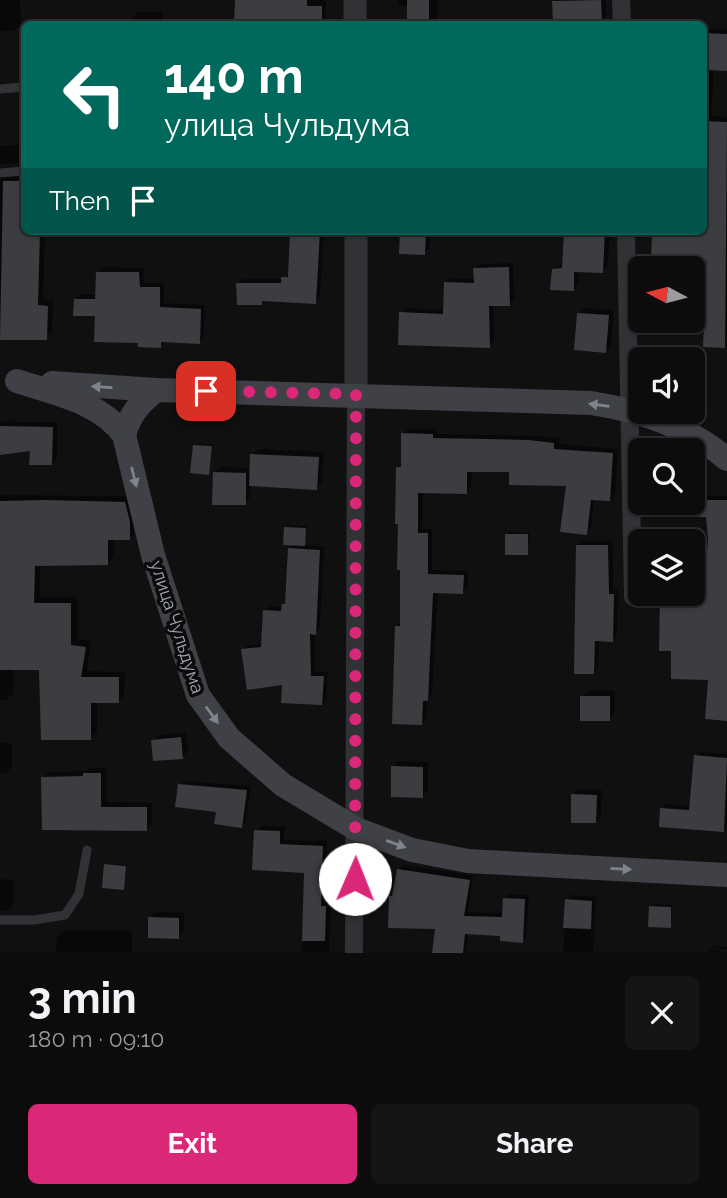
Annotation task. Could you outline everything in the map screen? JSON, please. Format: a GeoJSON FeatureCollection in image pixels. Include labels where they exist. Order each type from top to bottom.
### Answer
{"type":"FeatureCollection","features":[{"type":"Feature","properties":{"kind":"main road"},"geometry":{"type":"LineString","coordinates":[[8,381],[156,390],[356,394],[591,404],[628,410]]}},
{"type":"Feature","properties":{"kind":"main road"},"geometry":{"type":"LineString","coordinates":[[8,381],[83,403],[112,419],[124,435]]}},
{"type":"Feature","properties":{"kind":"main road"},"geometry":{"type":"LineString","coordinates":[[124,435],[129,417],[139,404],[156,390]]}},
{"type":"Feature","properties":{"kind":"main road"},"geometry":{"type":"LineString","coordinates":[[667,424],[691,433],[727,459]]}},
{"type":"Feature","properties":{"kind":"main road","name":"улица Чульдума"},"geometry":{"type":"LineString","coordinates":[[124,435],[153,555],[198,695],[229,738],[283,785],[356,830],[412,850],[468,861],[727,875]]}},
{"type":"Feature","properties":{"kind":"street"},"geometry":{"type":"LineString","coordinates":[[355,0],[355,21]]}},
{"type":"Feature","properties":{"kind":"street"},"geometry":{"type":"LineString","coordinates":[[621,0],[622,21]]}},
{"type":"Feature","properties":{"kind":"street"},"geometry":{"type":"LineString","coordinates":[[354,953],[356,235]]}},
{"type":"Feature","properties":{"kind":"street"},"geometry":{"type":"LineString","coordinates":[[626,235],[629,347]]}},
{"type":"Feature","properties":{"kind":"street"},"geometry":{"type":"LineString","coordinates":[[630,424],[632,529]]}},
{"type":"Feature","properties":{"kind":"lane"},"geometry":{"type":"LineString","coordinates":[[0,89],[21,87]]}},
{"type":"Feature","properties":{"kind":"lane"},"geometry":{"type":"LineString","coordinates":[[0,173],[21,172]]}},
{"type":"Feature","properties":{"kind":"lane"},"geometry":{"type":"LineString","coordinates":[[0,920],[34,920],[65,915],[79,894],[87,850]]}},
{"type":"Feature","properties":{"kind":"building"},"geometry":{"type":"Polygon","coordinates":[[[235,0],[307,0],[307,6],[322,6],[322,21],[234,21],[235,0]]]}},
{"type":"Feature","properties":{"kind":"building"},"geometry":{"type":"Polygon","coordinates":[[[407,0],[429,0],[429,21],[407,21],[407,0]]]}},
{"type":"Feature","properties":{"kind":"building"},"geometry":{"type":"Polygon","coordinates":[[[601,0],[602,21],[553,21],[552,1],[601,0]]]}},
{"type":"Feature","properties":{"kind":"building"},"geometry":{"type":"Polygon","coordinates":[[[707,33],[727,34],[727,71],[707,70],[707,33]]]}},
{"type":"Feature","properties":{"kind":"building"},"geometry":{"type":"Polygon","coordinates":[[[707,121],[727,122],[725,348],[703,347],[707,262],[705,256],[651,256],[652,235],[707,235],[707,121]]]}},
{"type":"Feature","properties":{"kind":"building"},"geometry":{"type":"Polygon","coordinates":[[[3,181],[21,181],[21,235],[40,235],[38,305],[48,306],[47,340],[0,340],[3,181]]]}},
{"type":"Feature","properties":{"kind":"building"},"geometry":{"type":"Polygon","coordinates":[[[290,235],[320,235],[316,304],[262,301],[262,305],[237,305],[236,283],[281,283],[281,277],[288,277],[290,235]]]}},
{"type":"Feature","properties":{"kind":"building"},"geometry":{"type":"Polygon","coordinates":[[[400,235],[426,235],[425,255],[399,254],[400,235]]]}},
{"type":"Feature","properties":{"kind":"building"},"geometry":{"type":"Polygon","coordinates":[[[564,235],[605,235],[603,273],[574,272],[574,291],[550,290],[552,269],[562,268],[564,235]]]}},
{"type":"Feature","properties":{"kind":"building"},"geometry":{"type":"Polygon","coordinates":[[[509,267],[510,306],[489,306],[490,348],[398,345],[399,312],[443,314],[444,282],[474,283],[473,268],[509,267]]]}},
{"type":"Feature","properties":{"kind":"building"},"geometry":{"type":"Polygon","coordinates":[[[96,272],[139,272],[140,287],[160,287],[160,307],[201,309],[200,344],[161,342],[161,348],[138,347],[138,343],[94,342],[95,316],[73,316],[74,299],[95,299],[96,272]]]}},
{"type":"Feature","properties":{"kind":"building"},"geometry":{"type":"Polygon","coordinates":[[[577,313],[609,315],[606,353],[574,350],[577,313]]]}},
{"type":"Feature","properties":{"kind":"building"},"geometry":{"type":"Polygon","coordinates":[[[0,426],[53,427],[52,465],[29,465],[30,451],[0,455],[0,426]]]}},
{"type":"Feature","properties":{"kind":"building"},"geometry":{"type":"Polygon","coordinates":[[[401,433],[433,434],[433,438],[528,440],[554,443],[554,449],[613,453],[610,501],[591,500],[587,535],[560,532],[566,486],[509,485],[509,472],[467,472],[467,494],[418,493],[418,533],[428,533],[428,574],[464,575],[463,594],[433,593],[428,701],[423,701],[422,725],[392,724],[395,626],[400,626],[398,524],[395,524],[396,467],[401,467],[401,433]]]}},
{"type":"Feature","properties":{"kind":"building"},"geometry":{"type":"Polygon","coordinates":[[[193,445],[212,446],[209,475],[190,473],[193,445]]]}},
{"type":"Feature","properties":{"kind":"building"},"geometry":{"type":"Polygon","coordinates":[[[250,454],[319,457],[317,490],[249,486],[250,454]]]}},
{"type":"Feature","properties":{"kind":"building"},"geometry":{"type":"Polygon","coordinates":[[[213,472],[246,473],[246,505],[212,505],[213,472]]]}},
{"type":"Feature","properties":{"kind":"building"},"geometry":{"type":"Polygon","coordinates":[[[705,500],[727,500],[727,721],[705,719],[708,680],[671,679],[671,651],[659,651],[660,606],[705,606],[708,539],[706,517],[693,517],[705,515],[705,500]]]}},
{"type":"Feature","properties":{"kind":"building"},"geometry":{"type":"Polygon","coordinates":[[[0,501],[125,502],[130,522],[130,540],[108,540],[108,565],[35,566],[34,603],[71,603],[71,645],[86,647],[81,677],[119,677],[119,703],[91,703],[91,740],[41,740],[39,670],[0,670],[0,501]]]}},
{"type":"Feature","properties":{"kind":"building"},"geometry":{"type":"Polygon","coordinates":[[[284,527],[306,528],[305,546],[283,545],[284,527]]]}},
{"type":"Feature","properties":{"kind":"building"},"geometry":{"type":"Polygon","coordinates":[[[505,534],[528,534],[528,555],[505,555],[505,534]]]}},
{"type":"Feature","properties":{"kind":"building"},"geometry":{"type":"Polygon","coordinates":[[[576,545],[608,545],[609,594],[614,594],[613,642],[595,641],[594,674],[574,674],[576,545]]]}},
{"type":"Feature","properties":{"kind":"building"},"geometry":{"type":"Polygon","coordinates":[[[288,548],[320,550],[316,635],[310,634],[311,676],[324,676],[322,705],[281,703],[282,685],[247,690],[241,649],[261,647],[263,610],[281,611],[282,604],[285,604],[288,548]]]}},
{"type":"Feature","properties":{"kind":"building"},"geometry":{"type":"Polygon","coordinates":[[[580,696],[610,696],[610,721],[580,721],[580,696]]]}},
{"type":"Feature","properties":{"kind":"building"},"geometry":{"type":"Polygon","coordinates":[[[181,737],[183,759],[153,761],[151,740],[181,737]]]}},
{"type":"Feature","properties":{"kind":"building"},"geometry":{"type":"Polygon","coordinates":[[[694,755],[727,758],[724,832],[659,827],[660,808],[689,810],[694,755]]]}},
{"type":"Feature","properties":{"kind":"building"},"geometry":{"type":"Polygon","coordinates":[[[391,766],[423,767],[423,798],[391,797],[391,766]]]}},
{"type":"Feature","properties":{"kind":"building"},"geometry":{"type":"Polygon","coordinates":[[[83,773],[101,773],[101,807],[147,807],[147,831],[42,830],[41,777],[83,776],[83,773]]]}},
{"type":"Feature","properties":{"kind":"building"},"geometry":{"type":"Polygon","coordinates":[[[178,784],[247,790],[242,828],[214,824],[216,812],[175,807],[178,784]]]}},
{"type":"Feature","properties":{"kind":"building"},"geometry":{"type":"Polygon","coordinates":[[[571,794],[597,795],[596,823],[571,823],[571,794]]]}},
{"type":"Feature","properties":{"kind":"building"},"geometry":{"type":"Polygon","coordinates":[[[254,830],[280,831],[280,844],[323,846],[321,906],[326,906],[325,941],[302,941],[304,873],[252,870],[254,830]]]}},
{"type":"Feature","properties":{"kind":"building"},"geometry":{"type":"Polygon","coordinates":[[[104,864],[126,866],[124,890],[102,888],[104,864]]]}},
{"type":"Feature","properties":{"kind":"building"},"geometry":{"type":"Polygon","coordinates":[[[397,869],[470,880],[464,916],[502,917],[503,898],[525,899],[523,943],[500,941],[500,936],[465,934],[463,953],[432,953],[435,929],[388,928],[389,896],[392,896],[397,869]]]}},
{"type":"Feature","properties":{"kind":"building"},"geometry":{"type":"Polygon","coordinates":[[[565,899],[592,901],[591,929],[563,928],[565,899]]]}},
{"type":"Feature","properties":{"kind":"building"},"geometry":{"type":"Polygon","coordinates":[[[649,906],[671,907],[671,928],[648,927],[649,906]]]}},
{"type":"Feature","properties":{"kind":"building"},"geometry":{"type":"Polygon","coordinates":[[[148,917],[179,918],[179,939],[148,938],[148,917]]]}},
{"type":"Feature","properties":{"kind":"route"},"geometry":{"type":"LineString","coordinates":[[206,391],[356,394],[355,879]]}}]}
